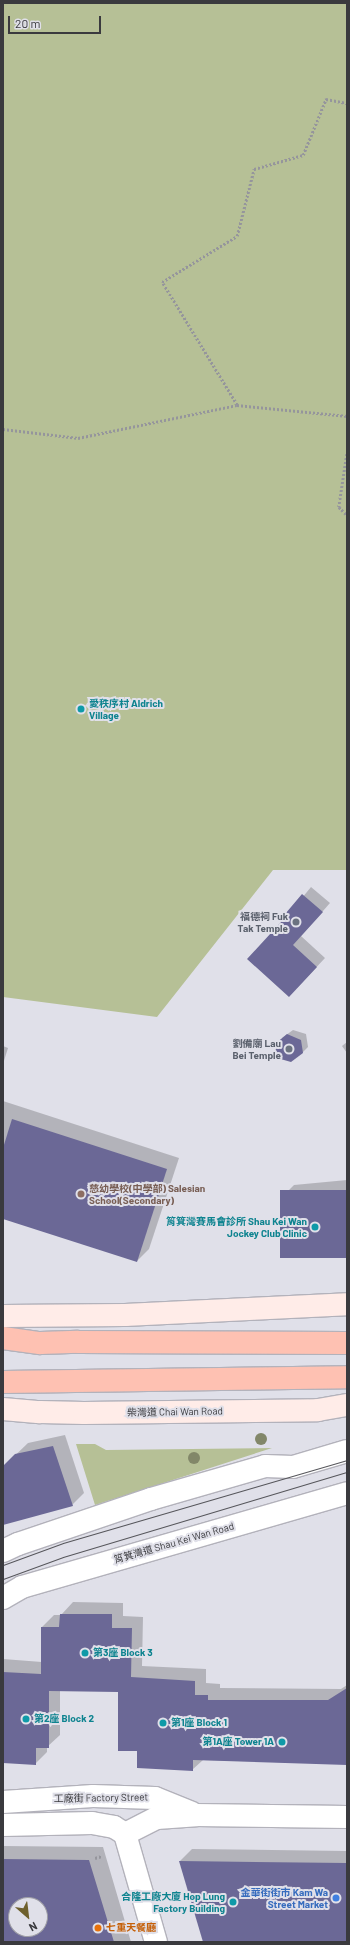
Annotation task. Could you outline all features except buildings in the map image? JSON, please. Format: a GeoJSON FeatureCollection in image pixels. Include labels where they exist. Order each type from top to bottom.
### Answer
{"type":"FeatureCollection","features":[{"type":"Feature","properties":{"kind":"highway"},"geometry":{"type":"LineString","coordinates":[[3,1338],[40,1343],[347,1343]]}},
{"type":"Feature","properties":{"kind":"highway"},"geometry":{"type":"LineString","coordinates":[[3,1382],[44,1380],[347,1377]]}},
{"type":"Feature","properties":{"kind":"main road"},"geometry":{"type":"LineString","coordinates":[[3,1316],[125,1315],[347,1304]]}},
{"type":"Feature","properties":{"kind":"main road","name":"柴灣道 Chai Wan Road"},"geometry":{"type":"LineString","coordinates":[[3,1409],[84,1413],[318,1410],[347,1405]]}},
{"type":"Feature","properties":{"kind":"street"},"geometry":{"type":"LineString","coordinates":[[3,1552],[18,1544],[151,1499],[265,1466],[293,1467],[347,1451]]}},
{"type":"Feature","properties":{"kind":"street","name":"筲箕灣道 Shau Kei Wan Road"},"geometry":{"type":"LineString","coordinates":[[3,1598],[22,1587],[347,1493]]}},
{"type":"Feature","properties":{"kind":"street","name":"工廠街 Factory Street"},"geometry":{"type":"LineString","coordinates":[[3,1802],[93,1796],[155,1798],[196,1815]]}},
{"type":"Feature","properties":{"kind":"street","name":"工廠街 Factory Street"},"geometry":{"type":"LineString","coordinates":[[125,1834],[157,1818],[196,1815],[347,1817]]}},
{"type":"Feature","properties":{"kind":"street"},"geometry":{"type":"LineString","coordinates":[[3,1825],[92,1823],[114,1827],[125,1834],[156,1942]]}},
{"type":"Feature","properties":{"kind":"path"},"geometry":{"type":"LineString","coordinates":[[237,405],[162,282],[237,236],[254,169],[303,155],[326,99],[347,103]]}},
{"type":"Feature","properties":{"kind":"path"},"geometry":{"type":"LineString","coordinates":[[3,430],[78,438],[237,405],[347,416]]}},
{"type":"Feature","properties":{"kind":"path"},"geometry":{"type":"LineString","coordinates":[[347,454],[339,507],[347,516]]}},
{"type":"Feature","properties":{"kind":"green space"},"geometry":{"type":"Polygon","coordinates":[[[3,3],[347,3],[347,870],[273,870],[157,1017],[3,997],[3,3]]]}},
{"type":"Feature","properties":{"kind":"green space"},"geometry":{"type":"Polygon","coordinates":[[[76,1444],[95,1444],[106,1450],[272,1448],[95,1505],[76,1444]]]}},
{"type":"Feature","properties":{"kind":"tram line"},"geometry":{"type":"LineString","coordinates":[[3,1565],[63,1543],[347,1460]]}},
{"type":"Feature","properties":{"kind":"tram line"},"geometry":{"type":"LineString","coordinates":[[3,1579],[63,1557],[347,1472]]}},
{"type":"Feature","properties":{"kind":"place","name":"愛秩序村 Aldrich Village"},"geometry":{"type":"Point","coordinates":[81,709]}},
{"type":"Feature","properties":{"kind":"place","name":"福德祠 Fuk Tak Temple"},"geometry":{"type":"Point","coordinates":[296,922]}},
{"type":"Feature","properties":{"kind":"place","name":"劉備廟 Lau Bei Temple"},"geometry":{"type":"Point","coordinates":[289,1049]}},
{"type":"Feature","properties":{"kind":"place","name":"慈幼學校(中學部) Salesian School(Secondary)"},"geometry":{"type":"Point","coordinates":[81,1194]}},
{"type":"Feature","properties":{"kind":"place","name":"筲箕灣賽馬會診所 Shau Kei Wan Jockey Club Clinic"},"geometry":{"type":"Point","coordinates":[315,1227]}},
{"type":"Feature","properties":{"kind":"place","name":"第3座 Block 3"},"geometry":{"type":"Point","coordinates":[85,1653]}},
{"type":"Feature","properties":{"kind":"place","name":"第2座 Block 2"},"geometry":{"type":"Point","coordinates":[26,1719]}},
{"type":"Feature","properties":{"kind":"place","name":"第1座 Block 1"},"geometry":{"type":"Point","coordinates":[163,1723]}},
{"type":"Feature","properties":{"kind":"place","name":"第1A座 Tower 1A"},"geometry":{"type":"Point","coordinates":[282,1742]}},
{"type":"Feature","properties":{"kind":"place","name":"金華街街市 Kam Wa Street Market"},"geometry":{"type":"Point","coordinates":[336,1898]}},
{"type":"Feature","properties":{"kind":"place","name":"合隆工廠大廈 Hop Lung Factory Building"},"geometry":{"type":"Point","coordinates":[233,1902]}},
{"type":"Feature","properties":{"kind":"place","name":"七重天餐廳"},"geometry":{"type":"Point","coordinates":[98,1928]}}]}
